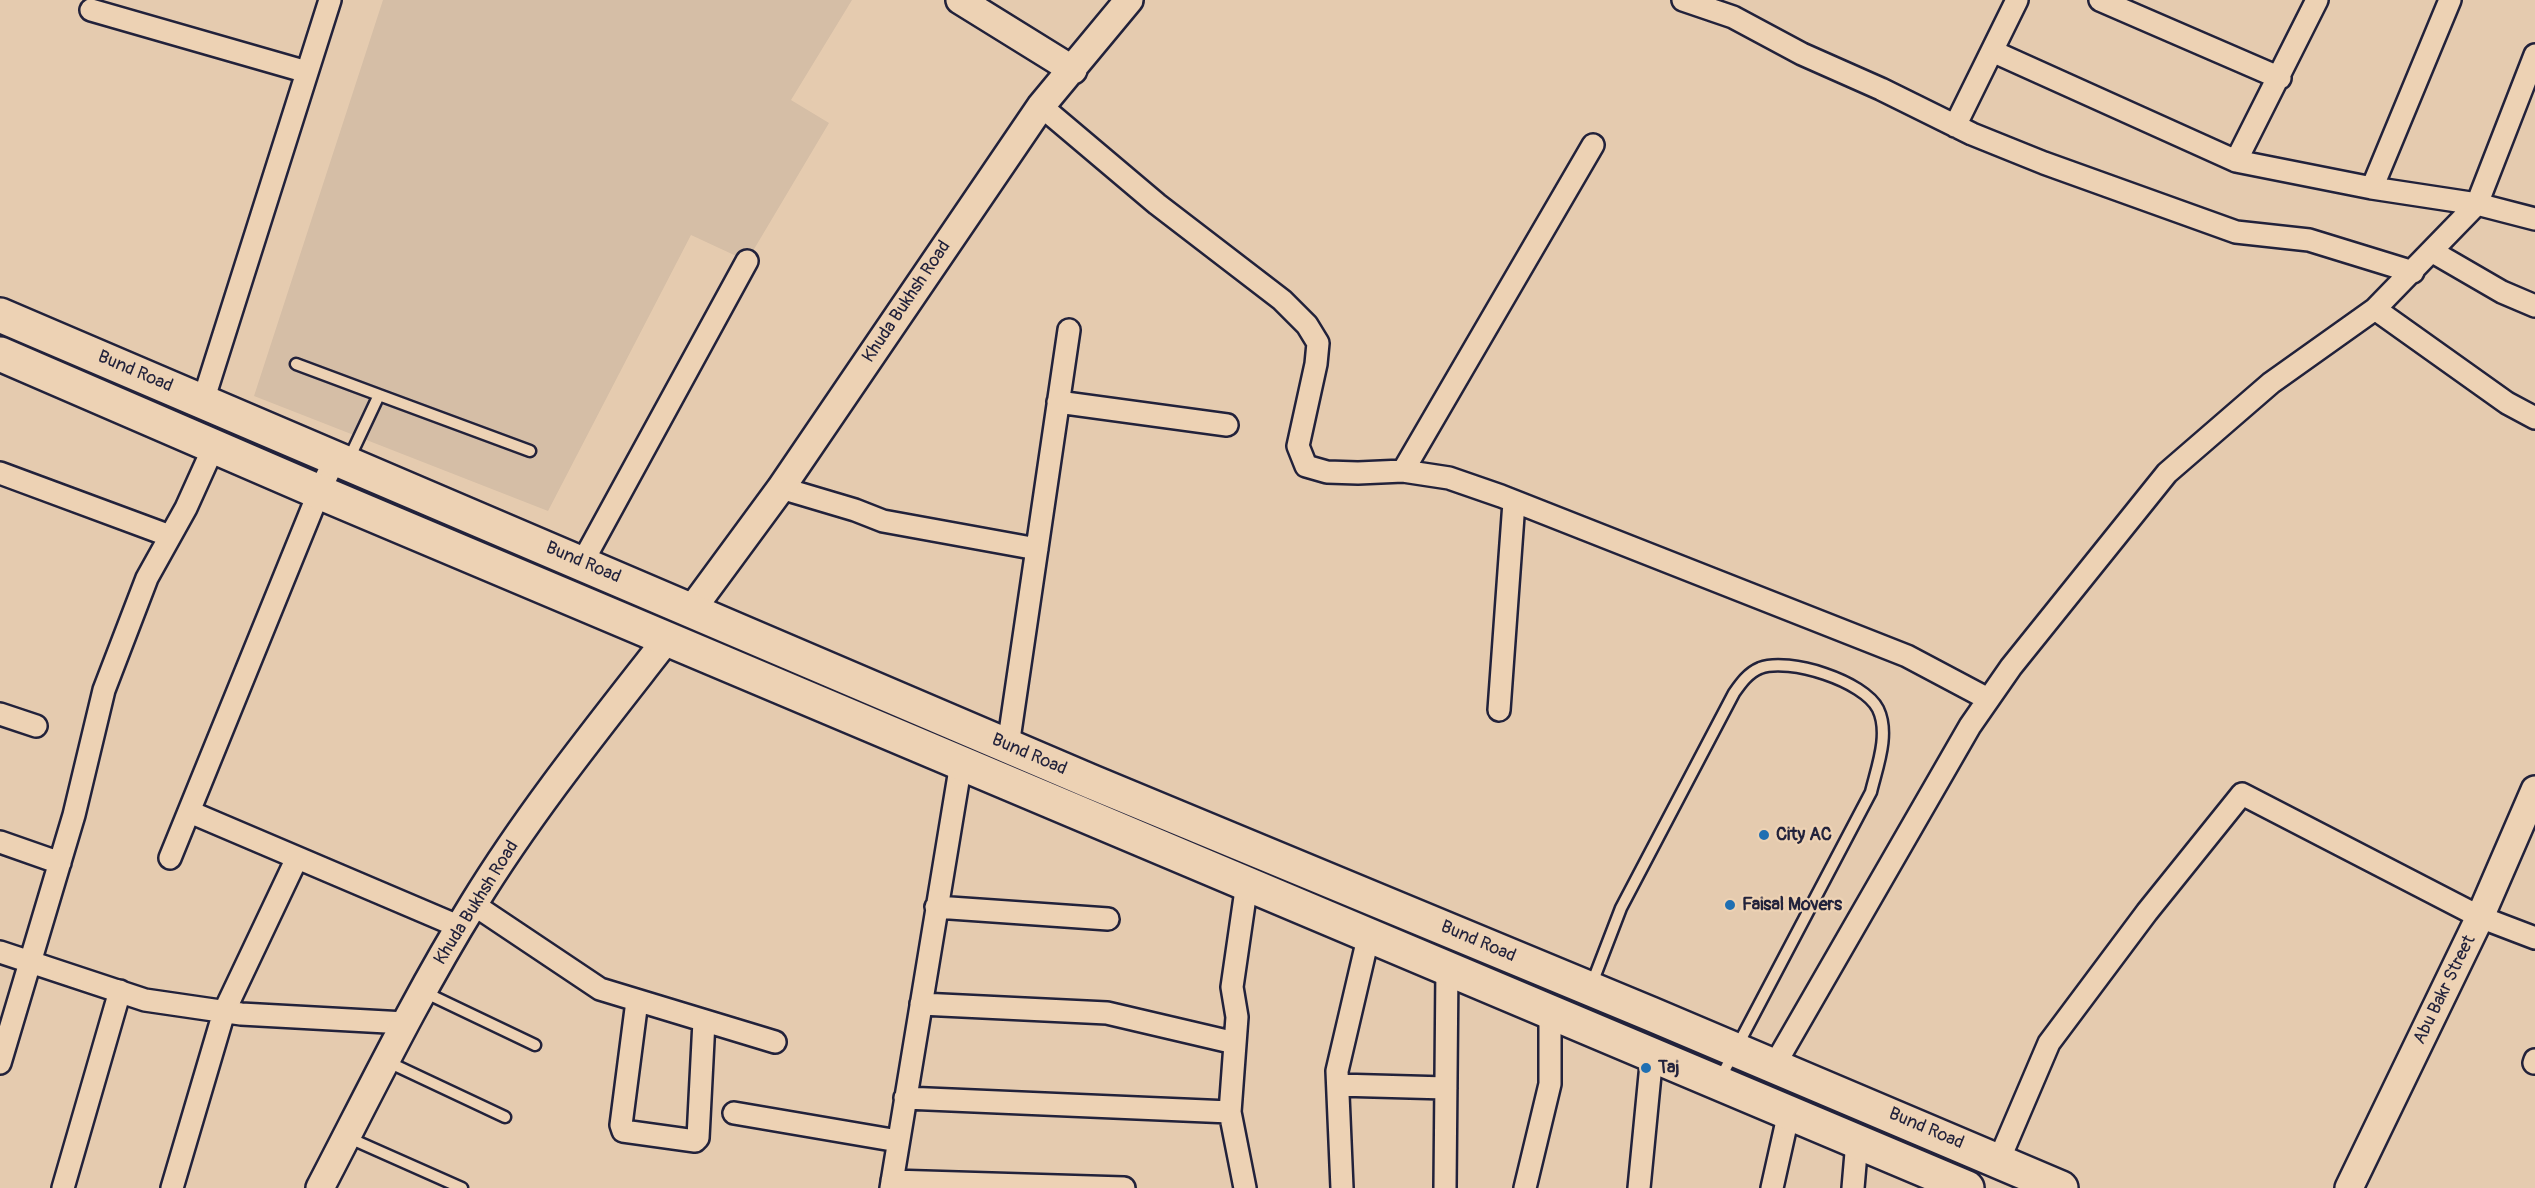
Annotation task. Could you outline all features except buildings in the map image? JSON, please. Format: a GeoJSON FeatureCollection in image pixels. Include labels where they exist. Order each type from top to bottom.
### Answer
{"type":"FeatureCollection","features":[{"type":"Feature","properties":{"kind":"main road","name":"Bund Road"},"geometry":{"type":"LineString","coordinates":[[0,315],[1008,746],[1999,1160],[2061,1188]]}},
{"type":"Feature","properties":{"kind":"main road","name":"Bund Road"},"geometry":{"type":"LineString","coordinates":[[0,354],[319,492],[1967,1188]]}},
{"type":"Feature","properties":{"kind":"street"},"geometry":{"type":"LineString","coordinates":[[203,401],[330,0]]}},
{"type":"Feature","properties":{"kind":"street"},"geometry":{"type":"LineString","coordinates":[[960,0],[1073,70]]}},
{"type":"Feature","properties":{"kind":"street","name":"Khuda Bukhsh Road"},"geometry":{"type":"LineString","coordinates":[[692,609],[781,488],[1041,106],[1129,0]]}},
{"type":"Feature","properties":{"kind":"street"},"geometry":{"type":"LineString","coordinates":[[1683,0],[1733,17],[1802,54],[1955,126],[2044,163],[2236,232],[2309,240],[2413,272]]}},
{"type":"Feature","properties":{"kind":"street"},"geometry":{"type":"LineString","coordinates":[[1955,126],[2016,0]]}},
{"type":"Feature","properties":{"kind":"street"},"geometry":{"type":"LineString","coordinates":[[2100,0],[2280,78]]}},
{"type":"Feature","properties":{"kind":"street"},"geometry":{"type":"LineString","coordinates":[[2236,161],[2280,78],[2317,0]]}},
{"type":"Feature","properties":{"kind":"street"},"geometry":{"type":"LineString","coordinates":[[2372,188],[2450,0]]}},
{"type":"Feature","properties":{"kind":"street"},"geometry":{"type":"LineString","coordinates":[[91,10],[307,72]]}},
{"type":"Feature","properties":{"kind":"street"},"geometry":{"type":"LineString","coordinates":[[1992,51],[2236,161],[2372,188],[2477,204],[2535,219]]}},
{"type":"Feature","properties":{"kind":"street"},"geometry":{"type":"LineString","coordinates":[[1774,1066],[1970,726],[1988,699],[2168,473],[2271,383],[2375,309],[2433,252],[2477,204],[2535,55]]}},
{"type":"Feature","properties":{"kind":"street"},"geometry":{"type":"LineString","coordinates":[[1041,106],[1157,204],[1273,293],[1307,325],[1318,343],[1316,364],[1298,446],[1306,466],[1327,472],[1403,471],[1449,478],[1907,656],[1988,699]]}},
{"type":"Feature","properties":{"kind":"street"},"geometry":{"type":"LineString","coordinates":[[1403,471],[1593,145]]}},
{"type":"Feature","properties":{"kind":"street"},"geometry":{"type":"LineString","coordinates":[[2433,252],[2502,292],[2535,306]]}},
{"type":"Feature","properties":{"kind":"street"},"geometry":{"type":"LineString","coordinates":[[582,563],[747,261]]}},
{"type":"Feature","properties":{"kind":"street"},"geometry":{"type":"LineString","coordinates":[[2375,309],[2507,403],[2535,418]]}},
{"type":"Feature","properties":{"kind":"street"},"geometry":{"type":"LineString","coordinates":[[1008,746],[1069,330]]}},
{"type":"Feature","properties":{"kind":"street"},"geometry":{"type":"LineString","coordinates":[[1058,402],[1227,425]]}},
{"type":"Feature","properties":{"kind":"street"},"geometry":{"type":"LineString","coordinates":[[0,1063],[60,863],[104,690],[147,578],[214,446]]}},
{"type":"Feature","properties":{"kind":"street"},"geometry":{"type":"LineString","coordinates":[[170,858],[319,492],[340,462]]}},
{"type":"Feature","properties":{"kind":"street"},"geometry":{"type":"LineString","coordinates":[[0,473],[170,536]]}},
{"type":"Feature","properties":{"kind":"street"},"geometry":{"type":"LineString","coordinates":[[781,488],[884,521],[1036,549]]}},
{"type":"Feature","properties":{"kind":"street"},"geometry":{"type":"LineString","coordinates":[[1499,710],[1514,502]]}},
{"type":"Feature","properties":{"kind":"street","name":"Khuda Bukhsh Road"},"geometry":{"type":"LineString","coordinates":[[326,1186],[346,1137],[405,1023],[467,916],[544,797],[667,639]]}},
{"type":"Feature","properties":{"kind":"street"},"geometry":{"type":"LineString","coordinates":[[0,714],[36,726]]}},
{"type":"Feature","properties":{"kind":"street"},"geometry":{"type":"LineString","coordinates":[[961,763],[891,1185],[1124,1188]]}},
{"type":"Feature","properties":{"kind":"street","name":"Abu Bakr Street"},"geometry":{"type":"LineString","coordinates":[[2349,1188],[2480,917],[2535,790]]}},
{"type":"Feature","properties":{"kind":"street"},"geometry":{"type":"LineString","coordinates":[[1999,1160],[2049,1043],[2147,912],[2242,794],[2480,917],[2535,938]]}},
{"type":"Feature","properties":{"kind":"street"},"geometry":{"type":"LineString","coordinates":[[190,812],[297,858],[467,916],[600,989],[776,1042]]}},
{"type":"Feature","properties":{"kind":"street"},"geometry":{"type":"LineString","coordinates":[[0,842],[60,863]]}},
{"type":"Feature","properties":{"kind":"street"},"geometry":{"type":"LineString","coordinates":[[172,1188],[224,1012],[297,858]]}},
{"type":"Feature","properties":{"kind":"street"},"geometry":{"type":"LineString","coordinates":[[1245,1188],[1230,1112],[1237,1017],[1232,987],[1247,883]]}},
{"type":"Feature","properties":{"kind":"street"},"geometry":{"type":"LineString","coordinates":[[936,907],[1108,919]]}},
{"type":"Feature","properties":{"kind":"street"},"geometry":{"type":"LineString","coordinates":[[1342,1188],[1337,1071],[1369,934]]}},
{"type":"Feature","properties":{"kind":"street"},"geometry":{"type":"LineString","coordinates":[[0,952],[145,999],[224,1012],[405,1023]]}},
{"type":"Feature","properties":{"kind":"street"},"geometry":{"type":"LineString","coordinates":[[1444,1188],[1447,967]]}},
{"type":"Feature","properties":{"kind":"street"},"geometry":{"type":"LineString","coordinates":[[63,1188],[120,992]]}},
{"type":"Feature","properties":{"kind":"street"},"geometry":{"type":"LineString","coordinates":[[637,1001],[621,1125],[623,1131],[694,1141],[698,1138],[704,1021]]}},
{"type":"Feature","properties":{"kind":"street"},"geometry":{"type":"LineString","coordinates":[[921,1004],[1107,1012],[1235,1043]]}},
{"type":"Feature","properties":{"kind":"street"},"geometry":{"type":"LineString","coordinates":[[1525,1188],[1550,1084],[1550,1010]]}},
{"type":"Feature","properties":{"kind":"street"},"geometry":{"type":"LineString","coordinates":[[1639,1188],[1652,1054]]}},
{"type":"Feature","properties":{"kind":"street"},"geometry":{"type":"LineString","coordinates":[[1338,1085],[1446,1088]]}},
{"type":"Feature","properties":{"kind":"street"},"geometry":{"type":"LineString","coordinates":[[905,1098],[1230,1112]]}},
{"type":"Feature","properties":{"kind":"street"},"geometry":{"type":"LineString","coordinates":[[1772,1188],[1789,1112]]}},
{"type":"Feature","properties":{"kind":"street"},"geometry":{"type":"LineString","coordinates":[[734,1113],[898,1141]]}},
{"type":"Feature","properties":{"kind":"street"},"geometry":{"type":"LineString","coordinates":[[1853,1188],[1857,1141]]}},
{"type":"Feature","properties":{"kind":"lane"},"geometry":{"type":"LineString","coordinates":[[296,364],[530,451]]}},
{"type":"Feature","properties":{"kind":"lane"},"geometry":{"type":"LineString","coordinates":[[340,462],[379,395]]}},
{"type":"Feature","properties":{"kind":"lane"},"geometry":{"type":"LineString","coordinates":[[1590,989],[1621,908],[1734,693],[1746,677],[1761,667],[1789,666],[1825,674],[1861,691],[1878,709],[1882,731],[1880,756],[1872,792],[1718,1082]]}},
{"type":"Feature","properties":{"kind":"lane"},"geometry":{"type":"LineString","coordinates":[[423,992],[535,1045]]}},
{"type":"Feature","properties":{"kind":"lane"},"geometry":{"type":"LineString","coordinates":[[386,1061],[505,1117]]}},
{"type":"Feature","properties":{"kind":"lane"},"geometry":{"type":"LineString","coordinates":[[346,1137],[462,1188]]}},
{"type":"Feature","properties":{"kind":"shaded area"},"geometry":{"type":"Polygon","coordinates":[[[383,0],[852,0],[791,100],[829,123],[747,261],[691,235],[548,511],[254,396],[383,0]]]}},
{"type":"Feature","properties":{"kind":"place","name":"City AC"},"geometry":{"type":"Point","coordinates":[1764,835]}},
{"type":"Feature","properties":{"kind":"place","name":"Faisal Movers"},"geometry":{"type":"Point","coordinates":[1730,905]}},
{"type":"Feature","properties":{"kind":"place","name":"Taj"},"geometry":{"type":"Point","coordinates":[1646,1068]}}]}
